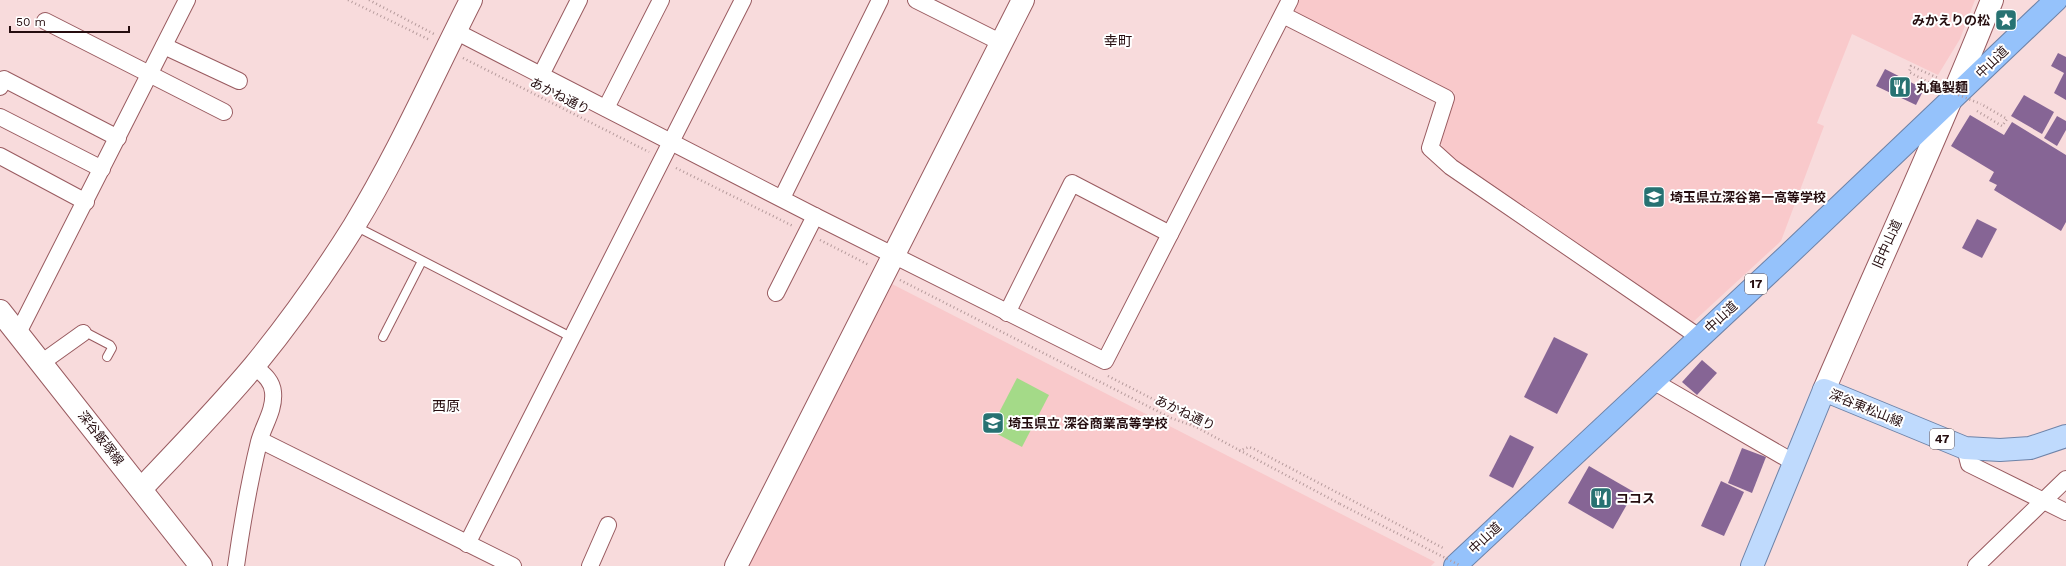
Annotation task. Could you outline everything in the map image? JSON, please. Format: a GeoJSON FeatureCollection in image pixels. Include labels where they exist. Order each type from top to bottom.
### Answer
{"type":"FeatureCollection","features":[{"type":"Feature","properties":{"kind":"highway","name":"中山道"},"geometry":{"type":"LineString","coordinates":[[1452,560],[1653,381],[2056,0]]}},
{"type":"Feature","properties":{"kind":"main road","name":"深谷東松山線"},"geometry":{"type":"LineString","coordinates":[[1752,566],[1793,462],[1824,390],[1965,448],[2000,450],[2030,448],[2066,436]]}},
{"type":"Feature","properties":{"kind":"street"},"geometry":{"type":"LineString","coordinates":[[18,333],[86,202],[187,0]]}},
{"type":"Feature","properties":{"kind":"street"},"geometry":{"type":"LineString","coordinates":[[141,489],[254,366],[297,310],[354,225],[402,138],[446,33],[471,0]]}},
{"type":"Feature","properties":{"kind":"street"},"geometry":{"type":"LineString","coordinates":[[541,76],[579,0]]}},
{"type":"Feature","properties":{"kind":"street"},"geometry":{"type":"LineString","coordinates":[[606,108],[661,0]]}},
{"type":"Feature","properties":{"kind":"street"},"geometry":{"type":"LineString","coordinates":[[467,544],[743,0]]}},
{"type":"Feature","properties":{"kind":"street"},"geometry":{"type":"LineString","coordinates":[[782,198],[880,0]]}},
{"type":"Feature","properties":{"kind":"street"},"geometry":{"type":"LineString","coordinates":[[916,0],[1002,43]]}},
{"type":"Feature","properties":{"kind":"street"},"geometry":{"type":"LineString","coordinates":[[736,566],[1023,0]]}},
{"type":"Feature","properties":{"kind":"street"},"geometry":{"type":"LineString","coordinates":[[446,33],[541,76],[606,108],[1007,313],[1106,361],[1290,0]]}},
{"type":"Feature","properties":{"kind":"street","name":"旧中山道"},"geometry":{"type":"LineString","coordinates":[[1824,390],[1922,164],[1953,99],[1992,0]]}},
{"type":"Feature","properties":{"kind":"street"},"geometry":{"type":"LineString","coordinates":[[1283,15],[1446,98],[1430,148],[1452,167],[1700,337]]}},
{"type":"Feature","properties":{"kind":"street"},"geometry":{"type":"LineString","coordinates":[[45,21],[224,112]]}},
{"type":"Feature","properties":{"kind":"street"},"geometry":{"type":"LineString","coordinates":[[164,46],[239,81]]}},
{"type":"Feature","properties":{"kind":"street"},"geometry":{"type":"LineString","coordinates":[[0,87],[4,79],[118,138]]}},
{"type":"Feature","properties":{"kind":"street"},"geometry":{"type":"LineString","coordinates":[[0,117],[102,169]]}},
{"type":"Feature","properties":{"kind":"street"},"geometry":{"type":"LineString","coordinates":[[0,156],[86,202]]}},
{"type":"Feature","properties":{"kind":"street"},"geometry":{"type":"LineString","coordinates":[[1007,313],[1072,183],[1170,234]]}},
{"type":"Feature","properties":{"kind":"street"},"geometry":{"type":"LineString","coordinates":[[776,293],[816,216]]}},
{"type":"Feature","properties":{"kind":"street","name":"深谷飯塚線"},"geometry":{"type":"LineString","coordinates":[[0,311],[201,566]]}},
{"type":"Feature","properties":{"kind":"street"},"geometry":{"type":"LineString","coordinates":[[41,363],[83,332]]}},
{"type":"Feature","properties":{"kind":"street"},"geometry":{"type":"LineString","coordinates":[[236,566],[252,475],[260,440],[271,410],[274,394],[268,378],[254,366]]}},
{"type":"Feature","properties":{"kind":"street"},"geometry":{"type":"LineString","coordinates":[[1653,381],[1793,462]]}},
{"type":"Feature","properties":{"kind":"street"},"geometry":{"type":"LineString","coordinates":[[260,440],[513,566]]}},
{"type":"Feature","properties":{"kind":"street"},"geometry":{"type":"LineString","coordinates":[[1965,448],[1969,464],[2043,502],[2066,512]]}},
{"type":"Feature","properties":{"kind":"street"},"geometry":{"type":"LineString","coordinates":[[1976,566],[2066,479]]}},
{"type":"Feature","properties":{"kind":"street"},"geometry":{"type":"LineString","coordinates":[[590,566],[608,525]]}},
{"type":"Feature","properties":{"kind":"lane"},"geometry":{"type":"LineString","coordinates":[[354,225],[571,337]]}},
{"type":"Feature","properties":{"kind":"lane"},"geometry":{"type":"LineString","coordinates":[[383,337],[422,261]]}},
{"type":"Feature","properties":{"kind":"lane"},"geometry":{"type":"LineString","coordinates":[[83,332],[110,345],[112,348],[107,357]]}},
{"type":"Feature","properties":{"kind":"path"},"geometry":{"type":"LineString","coordinates":[[348,0],[433,42]]}},
{"type":"Feature","properties":{"kind":"path"},"geometry":{"type":"LineString","coordinates":[[369,0],[446,33]]}},
{"type":"Feature","properties":{"kind":"path","name":"あかね通り"},"geometry":{"type":"LineString","coordinates":[[460,56],[655,155]]}},
{"type":"Feature","properties":{"kind":"path"},"geometry":{"type":"LineString","coordinates":[[1938,78],[1911,66],[1909,72],[1936,86],[1981,104],[2006,119],[2002,126],[1977,111]]}},
{"type":"Feature","properties":{"kind":"path"},"geometry":{"type":"LineString","coordinates":[[672,165],[796,227]]}},
{"type":"Feature","properties":{"kind":"path"},"geometry":{"type":"LineString","coordinates":[[818,238],[864,263],[874,266]]}},
{"type":"Feature","properties":{"kind":"path","name":"あかね通り"},"geometry":{"type":"LineString","coordinates":[[899,280],[1171,418],[1196,427],[1340,504],[1461,566]]}},
{"type":"Feature","properties":{"kind":"path"},"geometry":{"type":"LineString","coordinates":[[1239,451],[1249,447],[1254,449],[1442,546],[1452,560]]}},
{"type":"Feature","properties":{"kind":"shaded area","name":"埼玉県立深谷第一高等学校"},"geometry":{"type":"Polygon","coordinates":[[[1297,0],[1975,0],[1960,39],[1938,75],[1852,34],[1817,123],[1824,126],[1781,241],[1693,322],[1446,154],[1439,139],[1455,93],[1296,14],[1293,8],[1297,0]]]}},
{"type":"Feature","properties":{"kind":"shaded area","name":"埼玉県立 深谷商業高等学校"},"geometry":{"type":"Polygon","coordinates":[[[892,284],[1435,562],[1431,566],[749,566],[892,284]]]}},
{"type":"Feature","properties":{"kind":"shaded area"},"geometry":{"type":"Polygon","coordinates":[[[1017,378],[1049,395],[1022,447],[990,430],[1017,378]]]}},
{"type":"Feature","properties":{"kind":"building"},"geometry":{"type":"Polygon","coordinates":[[[2058,53],[2066,57],[2066,100],[2054,93],[2064,73],[2051,66],[2058,53]]]}},
{"type":"Feature","properties":{"kind":"building","name":"丸亀製麺"},"geometry":{"type":"Polygon","coordinates":[[[1885,69],[1924,89],[1916,105],[1876,86],[1885,69]]]}},
{"type":"Feature","properties":{"kind":"building"},"geometry":{"type":"Polygon","coordinates":[[[2024,95],[2054,112],[2042,134],[2011,116],[2024,95]]]}},
{"type":"Feature","properties":{"kind":"building"},"geometry":{"type":"Polygon","coordinates":[[[1970,115],[2004,135],[2012,122],[2066,155],[2066,222],[2061,231],[1994,190],[1997,185],[1989,181],[1994,172],[1951,146],[1970,115]]]}},
{"type":"Feature","properties":{"kind":"building"},"geometry":{"type":"Polygon","coordinates":[[[2057,116],[2066,121],[2066,130],[2057,146],[2044,138],[2057,116]]]}},
{"type":"Feature","properties":{"kind":"building"},"geometry":{"type":"Polygon","coordinates":[[[1977,219],[1997,229],[1982,258],[1962,248],[1977,219]]]}},
{"type":"Feature","properties":{"kind":"building"},"geometry":{"type":"Polygon","coordinates":[[[1554,337],[1588,354],[1557,414],[1524,397],[1554,337]]]}},
{"type":"Feature","properties":{"kind":"building"},"geometry":{"type":"Polygon","coordinates":[[[1702,360],[1717,373],[1697,395],[1682,382],[1702,360]]]}},
{"type":"Feature","properties":{"kind":"building"},"geometry":{"type":"Polygon","coordinates":[[[1510,435],[1534,447],[1513,488],[1489,476],[1510,435]]]}},
{"type":"Feature","properties":{"kind":"building"},"geometry":{"type":"Polygon","coordinates":[[[1742,448],[1766,457],[1752,493],[1728,483],[1742,448]]]}},
{"type":"Feature","properties":{"kind":"building","name":"ココス"},"geometry":{"type":"Polygon","coordinates":[[[1589,466],[1634,492],[1613,529],[1568,503],[1589,466]]]}},
{"type":"Feature","properties":{"kind":"building"},"geometry":{"type":"Polygon","coordinates":[[[1721,481],[1744,492],[1724,536],[1701,526],[1721,481]]]}},
{"type":"Feature","properties":{"kind":"place","name":"みかえりの松"},"geometry":{"type":"Point","coordinates":[2006,20]}},
{"type":"Feature","properties":{"kind":"place","name":"丸亀製麺"},"geometry":{"type":"Point","coordinates":[1900,87]}},
{"type":"Feature","properties":{"kind":"place","name":"埼玉県立深谷第一高等学校"},"geometry":{"type":"Point","coordinates":[1654,197]}},
{"type":"Feature","properties":{"kind":"place","name":"埼玉県立 深谷商業高等学校"},"geometry":{"type":"Point","coordinates":[993,423]}},
{"type":"Feature","properties":{"kind":"place","name":"ココス"},"geometry":{"type":"Point","coordinates":[1601,498]}},
{"type":"Feature","properties":{"kind":"district","name":"幸町"},"geometry":{"type":"Point","coordinates":[1118,41]}},
{"type":"Feature","properties":{"kind":"district","name":"西原"},"geometry":{"type":"Point","coordinates":[446,406]}}]}
